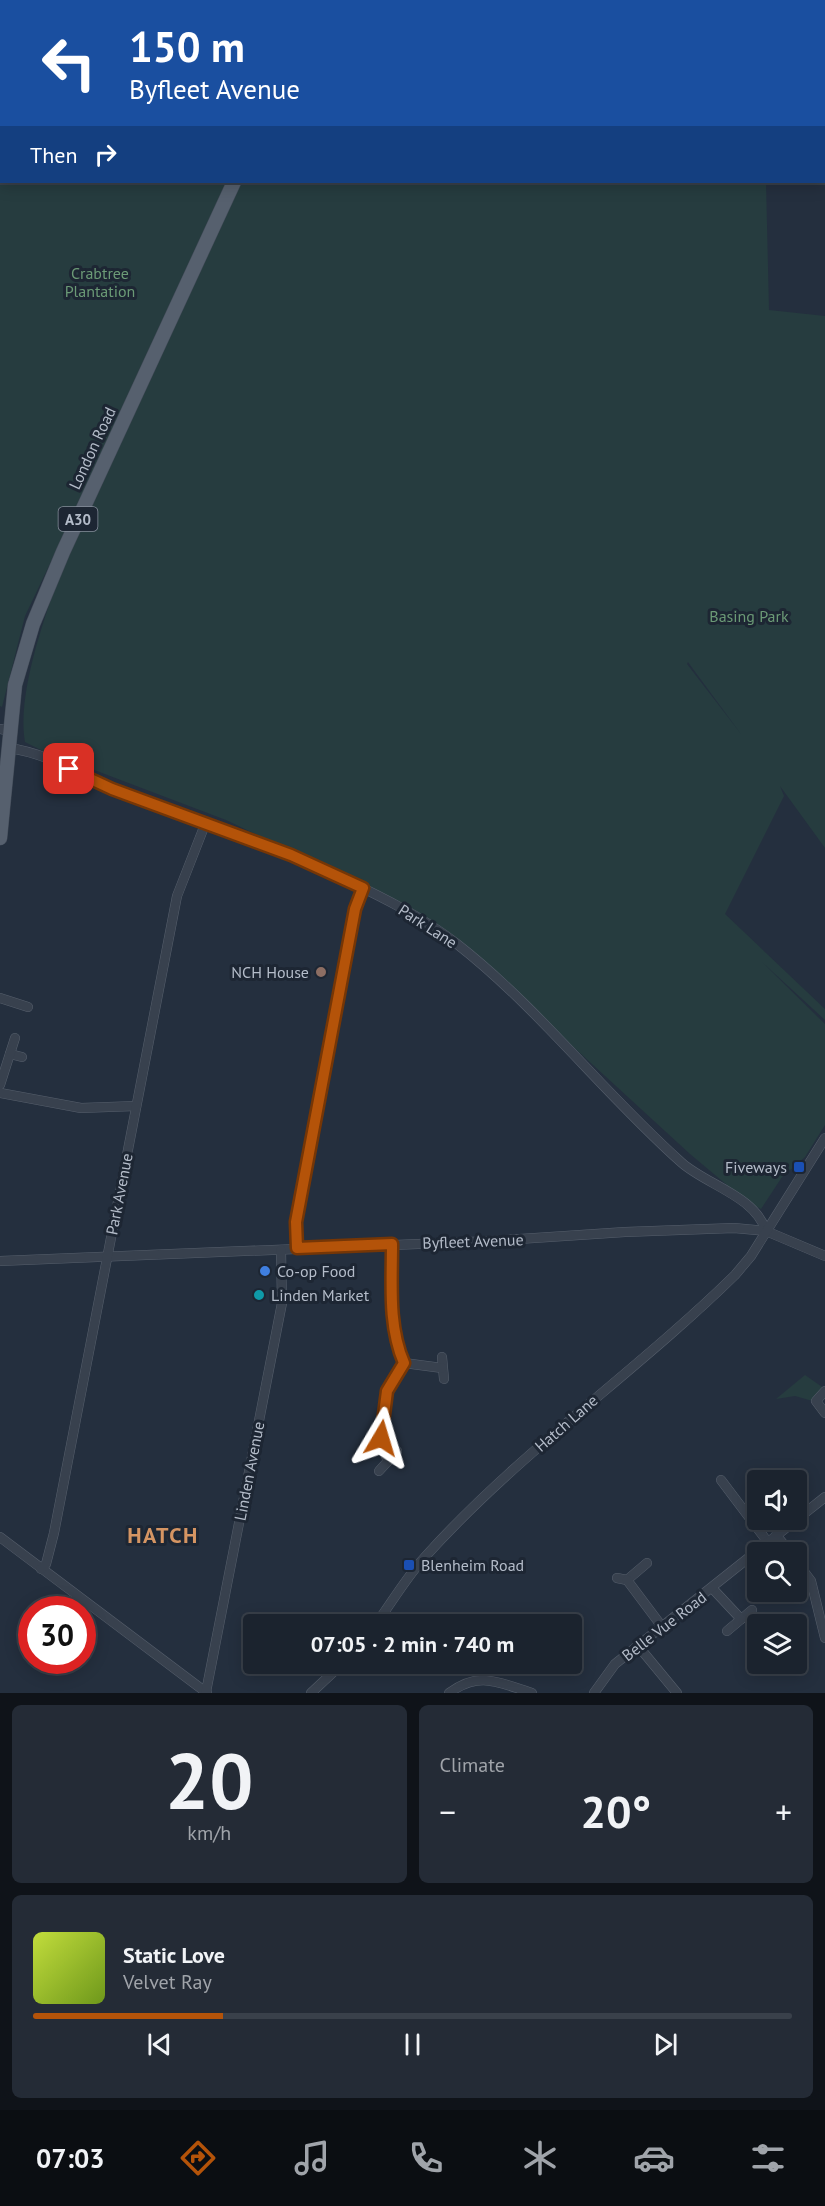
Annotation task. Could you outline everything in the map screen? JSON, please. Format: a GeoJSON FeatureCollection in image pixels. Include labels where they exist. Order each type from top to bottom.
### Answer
{"type":"FeatureCollection","features":[{"type":"Feature","properties":{"kind":"main road","name":"London Road"},"geometry":{"type":"LineString","coordinates":[[0,838],[8,748],[5,730],[17,673],[38,608],[234,183]]}},
{"type":"Feature","properties":{"kind":"street","name":"Park Lane"},"geometry":{"type":"LineString","coordinates":[[8,748],[34,753],[112,789],[291,855],[363,888],[430,925],[457,944],[532,1013],[683,1164],[726,1190],[756,1214],[766,1231]]}},
{"type":"Feature","properties":{"kind":"street","name":"Park Avenue"},"geometry":{"type":"LineString","coordinates":[[41,1569],[46,1564],[54,1533],[177,897],[206,822]]}},
{"type":"Feature","properties":{"kind":"street"},"geometry":{"type":"LineString","coordinates":[[297,1248],[297,1212],[355,909],[363,888]]}},
{"type":"Feature","properties":{"kind":"street"},"geometry":{"type":"LineString","coordinates":[[0,998],[28,1006]]}},
{"type":"Feature","properties":{"kind":"street"},"geometry":{"type":"LineString","coordinates":[[0,1085],[15,1038]]}},
{"type":"Feature","properties":{"kind":"street"},"geometry":{"type":"LineString","coordinates":[[10,1054],[22,1057]]}},
{"type":"Feature","properties":{"kind":"street"},"geometry":{"type":"LineString","coordinates":[[0,1093],[81,1108],[136,1106]]}},
{"type":"Feature","properties":{"kind":"street","name":"Hatch Lane"},"geometry":{"type":"LineString","coordinates":[[383,1614],[410,1575],[455,1524],[547,1440],[718,1291],[751,1256],[825,1138]]}},
{"type":"Feature","properties":{"kind":"street","name":"Byfleet Avenue"},"geometry":{"type":"LineString","coordinates":[[0,1261],[491,1241],[625,1232],[734,1228],[766,1231]]}},
{"type":"Feature","properties":{"kind":"street"},"geometry":{"type":"LineString","coordinates":[[766,1231],[825,1256]]}},
{"type":"Feature","properties":{"kind":"street"},"geometry":{"type":"LineString","coordinates":[[392,1244],[393,1319],[396,1346],[404,1363]]}},
{"type":"Feature","properties":{"kind":"street","name":"Linden Avenue"},"geometry":{"type":"LineString","coordinates":[[206,1692],[282,1303],[281,1250]]}},
{"type":"Feature","properties":{"kind":"street"},"geometry":{"type":"LineString","coordinates":[[442,1357],[444,1379]]}},
{"type":"Feature","properties":{"kind":"street"},"geometry":{"type":"LineString","coordinates":[[404,1363],[442,1368]]}},
{"type":"Feature","properties":{"kind":"street"},"geometry":{"type":"LineString","coordinates":[[388,1461],[381,1438],[387,1391],[404,1363]]}},
{"type":"Feature","properties":{"kind":"street"},"geometry":{"type":"LineString","coordinates":[[825,1391],[816,1401],[825,1413]]}},
{"type":"Feature","properties":{"kind":"street"},"geometry":{"type":"LineString","coordinates":[[378,1471],[397,1451]]}},
{"type":"Feature","properties":{"kind":"street"},"geometry":{"type":"LineString","coordinates":[[721,1480],[767,1541]]}},
{"type":"Feature","properties":{"kind":"street","name":"Belle Vue Road"},"geometry":{"type":"LineString","coordinates":[[594,1693],[615,1664],[825,1497]]}},
{"type":"Feature","properties":{"kind":"street"},"geometry":{"type":"LineString","coordinates":[[776,1535],[782,1542]]}},
{"type":"Feature","properties":{"kind":"street"},"geometry":{"type":"LineString","coordinates":[[0,1537],[206,1692]]}},
{"type":"Feature","properties":{"kind":"street"},"geometry":{"type":"LineString","coordinates":[[647,1563],[622,1579],[663,1628]]}},
{"type":"Feature","properties":{"kind":"street"},"geometry":{"type":"LineString","coordinates":[[807,1576],[815,1592],[825,1638]]}},
{"type":"Feature","properties":{"kind":"street","name":"Belle Vue Road"},"geometry":{"type":"LineString","coordinates":[[712,1588],[741,1619]]}},
{"type":"Feature","properties":{"kind":"street"},"geometry":{"type":"LineString","coordinates":[[727,1631],[752,1610]]}},
{"type":"Feature","properties":{"kind":"street"},"geometry":{"type":"LineString","coordinates":[[639,1647],[677,1693]]}},
{"type":"Feature","properties":{"kind":"street"},"geometry":{"type":"LineString","coordinates":[[311,1693],[331,1674]]}},
{"type":"Feature","properties":{"kind":"street"},"geometry":{"type":"LineString","coordinates":[[442,1684],[449,1693],[469,1680],[481,1678],[532,1693]]}},
{"type":"Feature","properties":{"kind":"green space"},"geometry":{"type":"Polygon","coordinates":[[[0,183],[766,183],[769,310],[825,316],[825,848],[780,786],[784,796],[725,914],[825,1009],[825,1020],[762,962],[825,1024],[825,1125],[805,1157],[782,1177],[761,1209],[746,1201],[690,1154],[458,941],[353,880],[226,820],[89,768],[83,771],[25,742],[23,722],[29,675],[43,624],[66,557],[57,549],[25,616],[2,707],[0,706],[0,183]],[[688,662],[687,664],[741,734],[688,662]]]}},
{"type":"Feature","properties":{"kind":"green space"},"geometry":{"type":"Polygon","coordinates":[[[805,1375],[825,1389],[816,1402],[795,1396],[776,1399],[805,1375]]]}},
{"type":"Feature","properties":{"kind":"place","name":"NCH House"},"geometry":{"type":"Point","coordinates":[321,972]}},
{"type":"Feature","properties":{"kind":"place","name":"Fiveways"},"geometry":{"type":"Point","coordinates":[799,1167]}},
{"type":"Feature","properties":{"kind":"place","name":"Co-op Food"},"geometry":{"type":"Point","coordinates":[265,1271]}},
{"type":"Feature","properties":{"kind":"place","name":"Linden Market"},"geometry":{"type":"Point","coordinates":[259,1295]}},
{"type":"Feature","properties":{"kind":"place","name":"Blenheim Road"},"geometry":{"type":"Point","coordinates":[409,1565]}},
{"type":"Feature","properties":{"kind":"district","name":"HATCH"},"geometry":{"type":"Point","coordinates":[163,1535]}},
{"type":"Feature","properties":{"kind":"route"},"geometry":{"type":"LineString","coordinates":[[69,769],[112,789],[291,855],[363,888],[355,909],[296,1222],[297,1248],[392,1244],[393,1319],[396,1346],[404,1363],[393,1377],[387,1391],[381,1438]]}},
{"type":"Feature","properties":{"kind":"park label","name":"Crabtree Plantation"},"geometry":{"type":"Point","coordinates":[100,282]}},
{"type":"Feature","properties":{"kind":"park label","name":"Basing Park"},"geometry":{"type":"Point","coordinates":[749,616]}}]}
